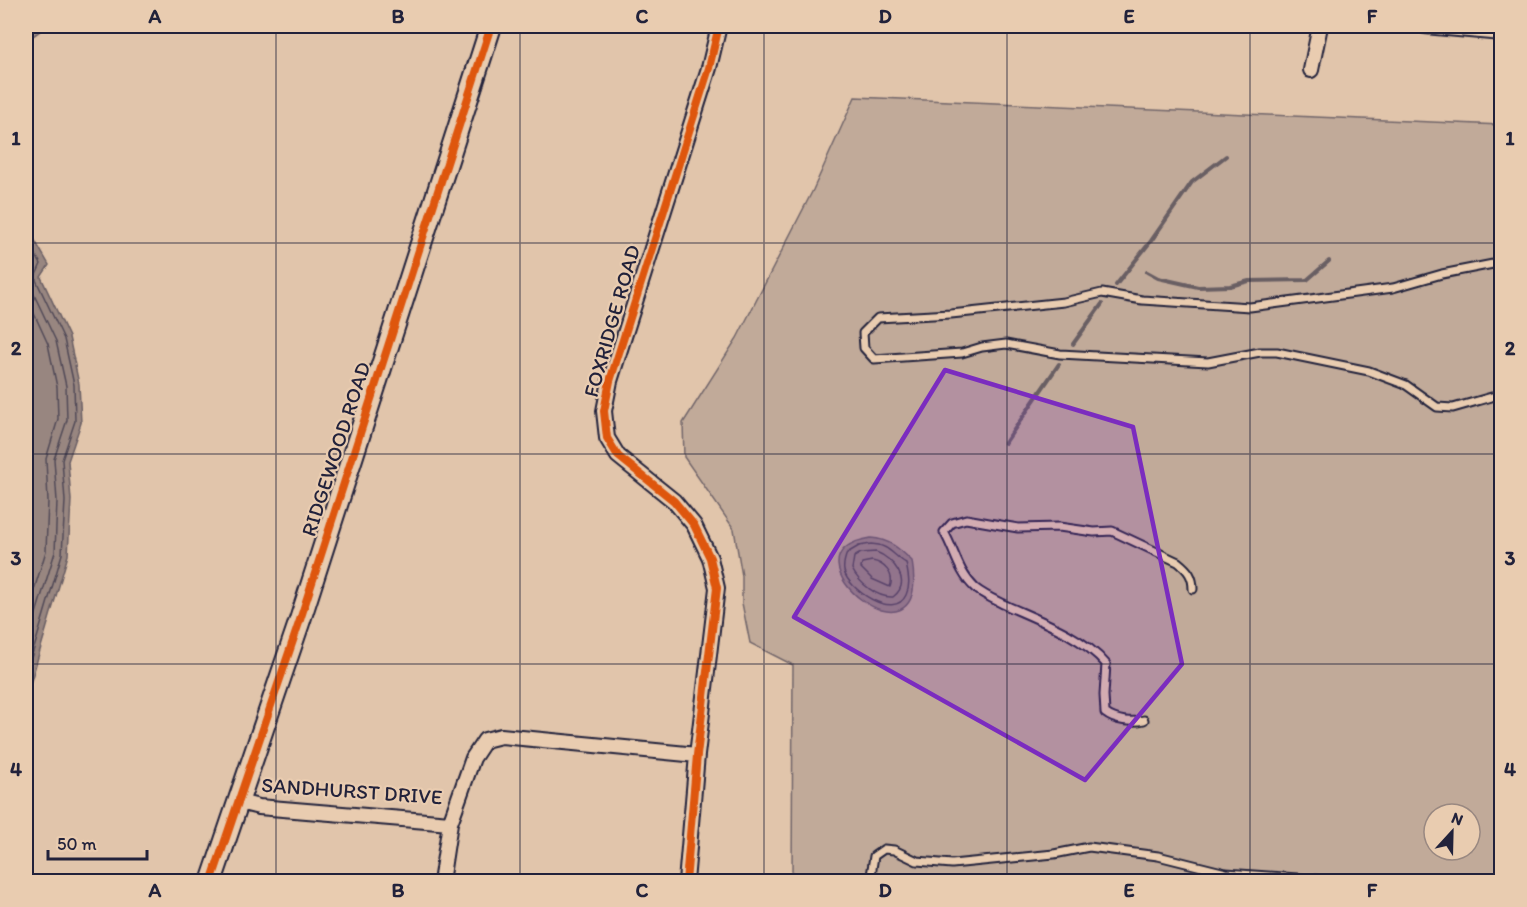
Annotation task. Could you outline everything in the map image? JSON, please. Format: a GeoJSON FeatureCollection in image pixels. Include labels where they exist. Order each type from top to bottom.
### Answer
{"type":"FeatureCollection","features":[{"type":"Feature","properties":{"kind":"main road","name":"RIDGEWOOD ROAD"},"geometry":{"type":"LineString","coordinates":[[211,882],[300,620],[491,26]]}},
{"type":"Feature","properties":{"kind":"street","name":"FOXRIDGE ROAD"},"geometry":{"type":"LineString","coordinates":[[686,882],[697,755],[717,588],[710,558],[694,525],[674,501],[618,456],[607,438],[604,411],[610,381],[709,68],[719,26]]}},
{"type":"Feature","properties":{"kind":"street"},"geometry":{"type":"LineString","coordinates":[[1311,70],[1320,26]]}},
{"type":"Feature","properties":{"kind":"street"},"geometry":{"type":"LineString","coordinates":[[1425,26],[1502,33]]}},
{"type":"Feature","properties":{"kind":"street","name":"SANDHURST DRIVE"},"geometry":{"type":"LineString","coordinates":[[238,801],[259,807],[450,823],[473,758],[485,740],[501,736],[697,755]]}},
{"type":"Feature","properties":{"kind":"street"},"geometry":{"type":"LineString","coordinates":[[441,882],[450,823]]}},
{"type":"Feature","properties":{"kind":"lane"},"geometry":{"type":"LineString","coordinates":[[1502,259],[1493,264],[1442,274],[1393,288],[1250,307],[1142,300],[1102,293],[1064,302],[951,314],[878,318],[863,333],[864,348],[874,359],[962,353],[1005,344],[1060,354],[1208,362],[1260,352],[1277,352],[1369,371],[1406,385],[1437,407],[1453,408],[1502,394]]}},
{"type":"Feature","properties":{"kind":"lane"},"geometry":{"type":"LineString","coordinates":[[1144,720],[1123,720],[1110,717],[1105,712],[1106,664],[1102,659],[1065,634],[978,590],[956,562],[944,532],[952,523],[966,519],[1018,528],[1059,527],[1095,532],[1112,531],[1178,562],[1187,569],[1193,579],[1193,589]]}},
{"type":"Feature","properties":{"kind":"lane"},"geometry":{"type":"LineString","coordinates":[[870,882],[874,856],[884,849],[894,850],[917,861],[952,864],[1054,854],[1089,848],[1158,856],[1226,873],[1353,882]]}},
{"type":"Feature","properties":{"kind":"highlighted area"},"geometry":{"type":"Polygon","coordinates":[[[945,370],[1133,427],[1182,664],[1085,780],[794,617],[945,370]]]}},
{"type":"Feature","properties":{"kind":"shaded area"},"geometry":{"type":"Polygon","coordinates":[[[855,97],[1501,125],[1501,881],[792,881],[793,665],[750,643],[742,603],[742,576],[734,529],[684,457],[683,423],[737,338],[813,190],[855,97]]]}},
{"type":"Feature","properties":{"kind":"water"},"geometry":{"type":"Polygon","coordinates":[[[26,26],[47,26],[26,41],[26,26]]]}},
{"type":"Feature","properties":{"kind":"water"},"geometry":{"type":"Polygon","coordinates":[[[26,225],[49,265],[41,277],[69,337],[79,384],[81,423],[68,461],[71,500],[68,555],[26,698],[26,225]]]}},
{"type":"Feature","properties":{"kind":"water"},"geometry":{"type":"Polygon","coordinates":[[[871,538],[894,545],[912,561],[912,595],[900,610],[881,610],[862,600],[845,583],[838,565],[845,548],[871,538]]]}},
{"type":"Feature","properties":{"kind":"waterway"},"geometry":{"type":"LineString","coordinates":[[1116,285],[1151,241],[1192,182],[1226,156]]}},
{"type":"Feature","properties":{"kind":"waterway"},"geometry":{"type":"LineString","coordinates":[[1147,272],[1158,278],[1198,287],[1230,286],[1249,281],[1307,280],[1329,261]]}},
{"type":"Feature","properties":{"kind":"waterway"},"geometry":{"type":"LineString","coordinates":[[1073,344],[1102,304]]}},
{"type":"Feature","properties":{"kind":"waterway"},"geometry":{"type":"LineString","coordinates":[[1005,443],[1059,364]]}},
{"type":"Feature","properties":{"kind":"cycle path"},"geometry":{"type":"LineString","coordinates":[[211,882],[300,620],[491,26]]}},
{"type":"Feature","properties":{"kind":"cycle path"},"geometry":{"type":"LineString","coordinates":[[686,882],[697,755],[717,588],[710,558],[694,525],[674,501],[618,456],[607,438],[604,411],[610,381],[709,68],[719,26]]}}]}
